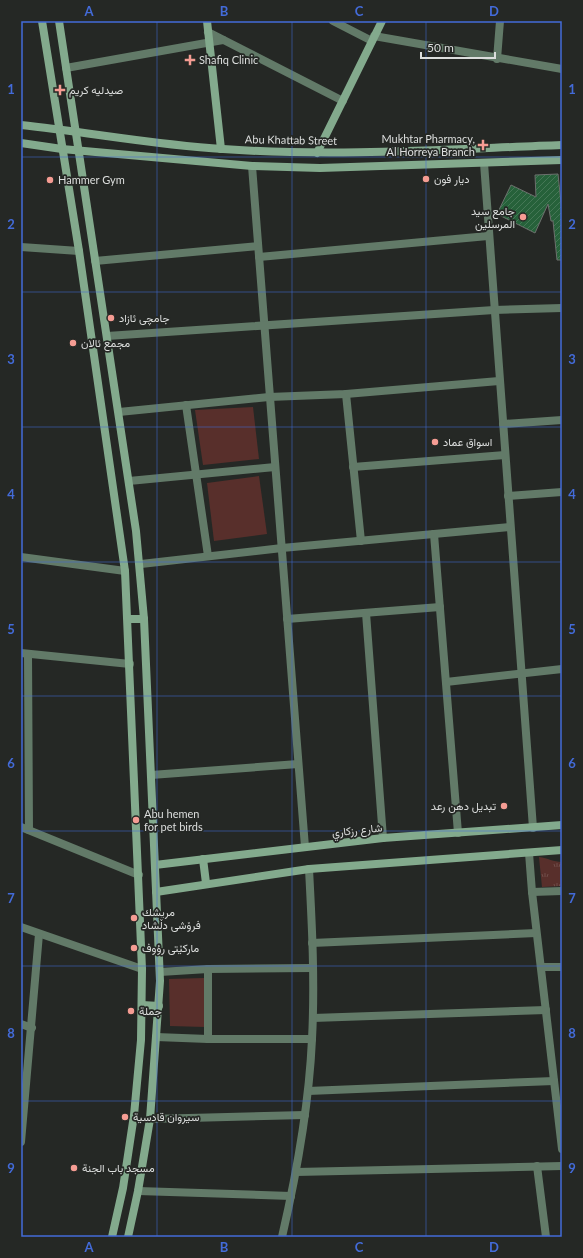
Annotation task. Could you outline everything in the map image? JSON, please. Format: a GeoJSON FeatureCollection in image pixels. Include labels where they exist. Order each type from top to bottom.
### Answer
{"type":"FeatureCollection","features":[{"type":"Feature","properties":{"kind":"street"},"geometry":{"type":"LineString","coordinates":[[42,21],[58,129],[79,251],[125,570],[128,619],[139,875],[142,1005],[141,1040],[133,1123],[123,1188],[112,1237]]}},
{"type":"Feature","properties":{"kind":"street"},"geometry":{"type":"LineString","coordinates":[[59,21],[129,481],[140,564],[144,619],[160,972],[159,1006],[150,1119],[138,1191],[128,1237]]}},
{"type":"Feature","properties":{"kind":"street"},"geometry":{"type":"LineString","coordinates":[[207,21],[222,149]]}},
{"type":"Feature","properties":{"kind":"street"},"geometry":{"type":"LineString","coordinates":[[333,21],[373,38],[562,69]]}},
{"type":"Feature","properties":{"kind":"street"},"geometry":{"type":"LineString","coordinates":[[317,153],[382,21]]}},
{"type":"Feature","properties":{"kind":"street"},"geometry":{"type":"LineString","coordinates":[[497,59],[500,21]]}},
{"type":"Feature","properties":{"kind":"street"},"geometry":{"type":"LineString","coordinates":[[208,32],[343,101]]}},
{"type":"Feature","properties":{"kind":"street"},"geometry":{"type":"LineString","coordinates":[[66,68],[223,40]]}},
{"type":"Feature","properties":{"kind":"street","name":"Abu Khattab Street"},"geometry":{"type":"LineString","coordinates":[[21,125],[222,149],[317,153],[562,145]]}},
{"type":"Feature","properties":{"kind":"street"},"geometry":{"type":"LineString","coordinates":[[21,143],[62,149],[252,166],[320,168],[562,160]]}},
{"type":"Feature","properties":{"kind":"street"},"geometry":{"type":"LineString","coordinates":[[484,163],[488,236],[533,828]]}},
{"type":"Feature","properties":{"kind":"street"},"geometry":{"type":"LineString","coordinates":[[252,166],[305,847]]}},
{"type":"Feature","properties":{"kind":"street"},"geometry":{"type":"LineString","coordinates":[[259,257],[488,236]]}},
{"type":"Feature","properties":{"kind":"street"},"geometry":{"type":"LineString","coordinates":[[95,261],[258,246]]}},
{"type":"Feature","properties":{"kind":"street"},"geometry":{"type":"LineString","coordinates":[[21,247],[79,251]]}},
{"type":"Feature","properties":{"kind":"street"},"geometry":{"type":"LineString","coordinates":[[107,336],[494,310],[562,308]]}},
{"type":"Feature","properties":{"kind":"street"},"geometry":{"type":"LineString","coordinates":[[119,412],[269,397],[346,394],[500,381]]}},
{"type":"Feature","properties":{"kind":"street"},"geometry":{"type":"LineString","coordinates":[[346,394],[361,540]]}},
{"type":"Feature","properties":{"kind":"street"},"geometry":{"type":"LineString","coordinates":[[186,405],[208,556]]}},
{"type":"Feature","properties":{"kind":"street"},"geometry":{"type":"LineString","coordinates":[[503,424],[562,420]]}},
{"type":"Feature","properties":{"kind":"street"},"geometry":{"type":"LineString","coordinates":[[353,467],[505,455]]}},
{"type":"Feature","properties":{"kind":"street"},"geometry":{"type":"LineString","coordinates":[[129,481],[275,467]]}},
{"type":"Feature","properties":{"kind":"street"},"geometry":{"type":"LineString","coordinates":[[508,496],[562,492]]}},
{"type":"Feature","properties":{"kind":"street"},"geometry":{"type":"LineString","coordinates":[[140,564],[361,540],[510,527]]}},
{"type":"Feature","properties":{"kind":"street"},"geometry":{"type":"LineString","coordinates":[[434,534],[458,833]]}},
{"type":"Feature","properties":{"kind":"street"},"geometry":{"type":"LineString","coordinates":[[21,557],[125,570]]}},
{"type":"Feature","properties":{"kind":"street"},"geometry":{"type":"LineString","coordinates":[[287,619],[440,608]]}},
{"type":"Feature","properties":{"kind":"street"},"geometry":{"type":"LineString","coordinates":[[366,613],[383,838]]}},
{"type":"Feature","properties":{"kind":"street"},"geometry":{"type":"LineString","coordinates":[[128,619],[144,619]]}},
{"type":"Feature","properties":{"kind":"street"},"geometry":{"type":"LineString","coordinates":[[130,664],[25,654],[25,829],[139,875]]}},
{"type":"Feature","properties":{"kind":"street"},"geometry":{"type":"LineString","coordinates":[[446,682],[562,669]]}},
{"type":"Feature","properties":{"kind":"street"},"geometry":{"type":"LineString","coordinates":[[151,775],[298,764]]}},
{"type":"Feature","properties":{"kind":"street","name":"شارع رزكاري"},"geometry":{"type":"LineString","coordinates":[[155,864],[383,838],[562,825]]}},
{"type":"Feature","properties":{"kind":"street"},"geometry":{"type":"LineString","coordinates":[[156,892],[206,883],[309,869],[562,850]]}},
{"type":"Feature","properties":{"kind":"street"},"geometry":{"type":"LineString","coordinates":[[530,853],[536,933],[562,1148]]}},
{"type":"Feature","properties":{"kind":"street"},"geometry":{"type":"LineString","coordinates":[[202,859],[206,883]]}},
{"type":"Feature","properties":{"kind":"street"},"geometry":{"type":"LineString","coordinates":[[282,1237],[296,1172],[305,1115],[312,1039],[312,943],[309,869]]}},
{"type":"Feature","properties":{"kind":"street"},"geometry":{"type":"LineString","coordinates":[[532,892],[562,892]]}},
{"type":"Feature","properties":{"kind":"street"},"geometry":{"type":"LineString","coordinates":[[21,927],[142,969]]}},
{"type":"Feature","properties":{"kind":"street"},"geometry":{"type":"LineString","coordinates":[[312,943],[536,933]]}},
{"type":"Feature","properties":{"kind":"street"},"geometry":{"type":"LineString","coordinates":[[21,1142],[39,934]]}},
{"type":"Feature","properties":{"kind":"street"},"geometry":{"type":"LineString","coordinates":[[540,967],[562,967]]}},
{"type":"Feature","properties":{"kind":"street"},"geometry":{"type":"LineString","coordinates":[[160,972],[208,969],[312,968]]}},
{"type":"Feature","properties":{"kind":"street"},"geometry":{"type":"LineString","coordinates":[[208,969],[208,1039]]}},
{"type":"Feature","properties":{"kind":"street"},"geometry":{"type":"LineString","coordinates":[[142,1005],[159,1006]]}},
{"type":"Feature","properties":{"kind":"street"},"geometry":{"type":"LineString","coordinates":[[313,1018],[546,1010]]}},
{"type":"Feature","properties":{"kind":"street"},"geometry":{"type":"LineString","coordinates":[[21,1024],[32,1028]]}},
{"type":"Feature","properties":{"kind":"street"},"geometry":{"type":"LineString","coordinates":[[156,1036],[208,1039],[312,1039]]}},
{"type":"Feature","properties":{"kind":"street"},"geometry":{"type":"LineString","coordinates":[[308,1091],[554,1081]]}},
{"type":"Feature","properties":{"kind":"street"},"geometry":{"type":"LineString","coordinates":[[150,1119],[305,1115]]}},
{"type":"Feature","properties":{"kind":"street"},"geometry":{"type":"LineString","coordinates":[[537,1166],[546,1237]]}},
{"type":"Feature","properties":{"kind":"street"},"geometry":{"type":"LineString","coordinates":[[296,1172],[562,1166]]}},
{"type":"Feature","properties":{"kind":"street"},"geometry":{"type":"LineString","coordinates":[[138,1191],[291,1196]]}},
{"type":"Feature","properties":{"kind":"green space"},"geometry":{"type":"Polygon","coordinates":[[[253,407],[259,459],[203,465],[195,410],[253,407]]]}},
{"type":"Feature","properties":{"kind":"green space"},"geometry":{"type":"Polygon","coordinates":[[[259,476],[267,534],[214,541],[207,483],[259,476]]]}},
{"type":"Feature","properties":{"kind":"green space"},"geometry":{"type":"Polygon","coordinates":[[[539,857],[562,862],[562,886],[542,887],[539,857]]]}},
{"type":"Feature","properties":{"kind":"green space"},"geometry":{"type":"Polygon","coordinates":[[[204,978],[205,1027],[170,1026],[169,979],[204,978]]]}},
{"type":"Feature","properties":{"kind":"building","name":"جامع سيد المرسلين"},"geometry":{"type":"Polygon","coordinates":[[[558,174],[562,213],[562,260],[557,260],[553,221],[551,221],[548,204],[535,233],[497,214],[511,185],[536,197],[535,175],[558,174]]]}},
{"type":"Feature","properties":{"kind":"place","name":"Shafiq Clinic"},"geometry":{"type":"Point","coordinates":[190,60]}},
{"type":"Feature","properties":{"kind":"place","name":"صيدليه كريم"},"geometry":{"type":"Point","coordinates":[60,90]}},
{"type":"Feature","properties":{"kind":"place","name":"Mukhtar Pharmacy, Al Horreya Branch"},"geometry":{"type":"Point","coordinates":[483,145]}},
{"type":"Feature","properties":{"kind":"place","name":"ديار فون"},"geometry":{"type":"Point","coordinates":[426,179]}},
{"type":"Feature","properties":{"kind":"place","name":"Hammer Gym"},"geometry":{"type":"Point","coordinates":[50,180]}},
{"type":"Feature","properties":{"kind":"place","name":"جامع سيد المرسلين"},"geometry":{"type":"Point","coordinates":[523,217]}},
{"type":"Feature","properties":{"kind":"place","name":"جامچی ئازاد"},"geometry":{"type":"Point","coordinates":[111,318]}},
{"type":"Feature","properties":{"kind":"place","name":"مجمع ئالان"},"geometry":{"type":"Point","coordinates":[73,343]}},
{"type":"Feature","properties":{"kind":"place","name":"اسواق عماد"},"geometry":{"type":"Point","coordinates":[435,442]}},
{"type":"Feature","properties":{"kind":"place","name":"تبديل دهن رعد"},"geometry":{"type":"Point","coordinates":[504,806]}},
{"type":"Feature","properties":{"kind":"place","name":"Abu hemen for pet birds"},"geometry":{"type":"Point","coordinates":[136,820]}},
{"type":"Feature","properties":{"kind":"place","name":"مريشك فرۆشى دڵشاد"},"geometry":{"type":"Point","coordinates":[134,918]}},
{"type":"Feature","properties":{"kind":"place","name":"ماركێتى رؤوف"},"geometry":{"type":"Point","coordinates":[134,948]}},
{"type":"Feature","properties":{"kind":"place","name":"جملة"},"geometry":{"type":"Point","coordinates":[131,1011]}},
{"type":"Feature","properties":{"kind":"place","name":"سيروان قادسية"},"geometry":{"type":"Point","coordinates":[125,1117]}},
{"type":"Feature","properties":{"kind":"place","name":"مسجد باب الجنة"},"geometry":{"type":"Point","coordinates":[74,1168]}}]}
